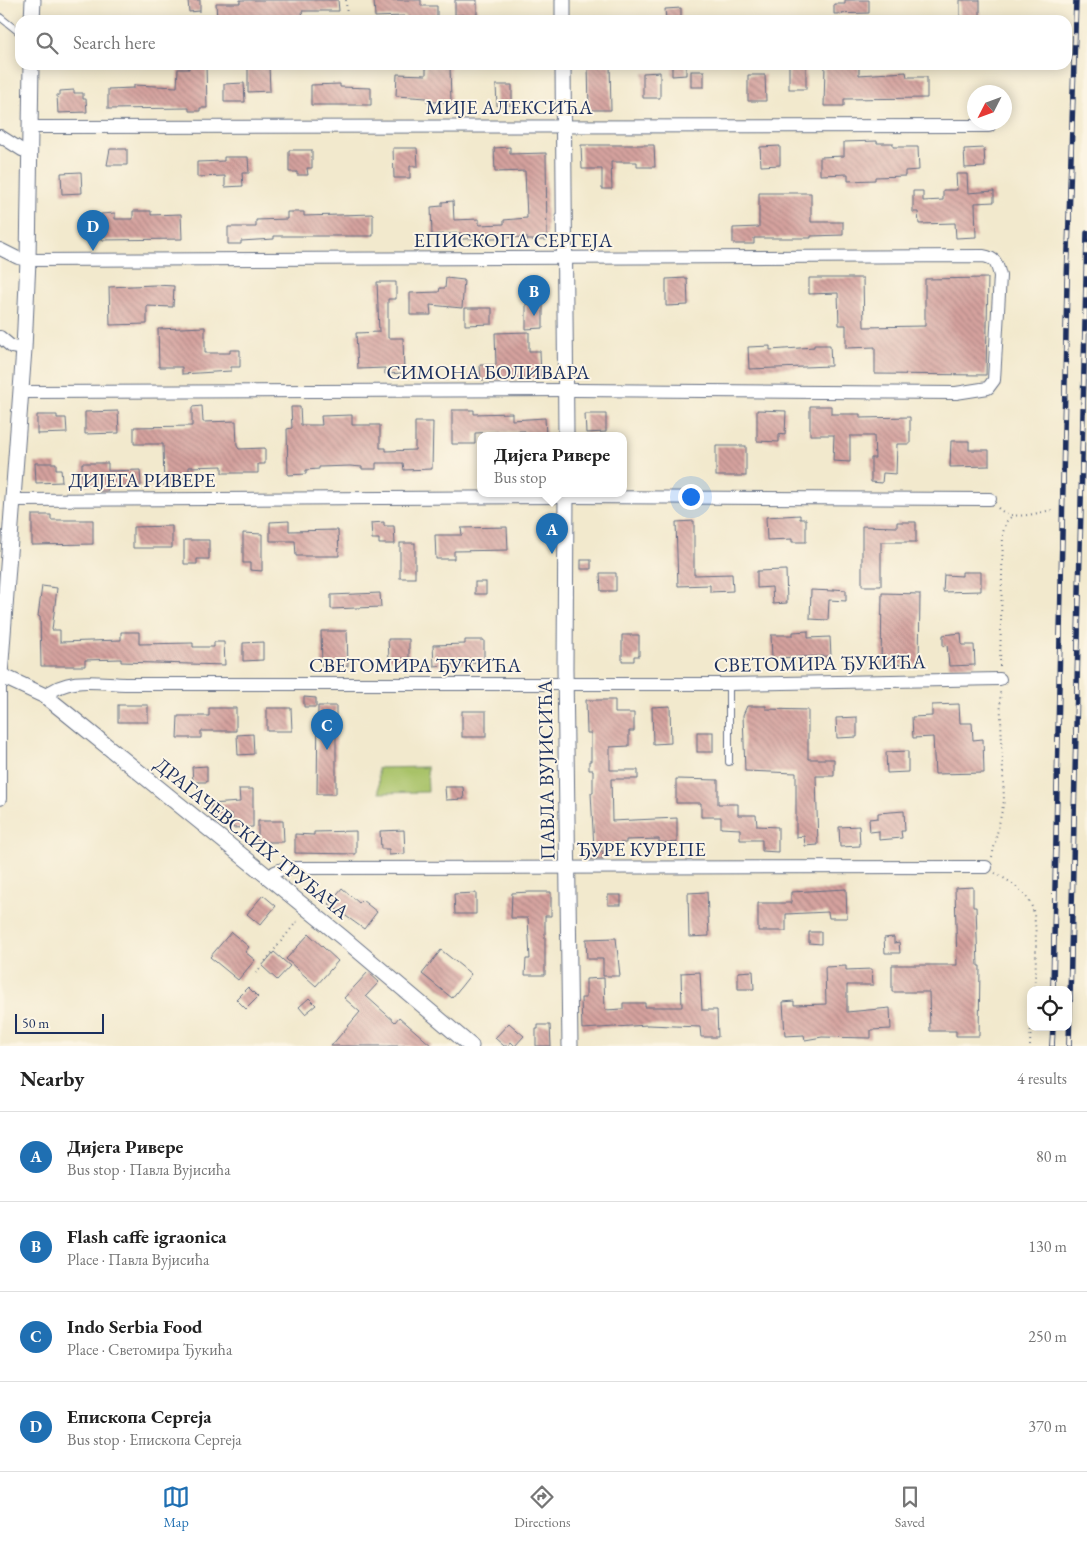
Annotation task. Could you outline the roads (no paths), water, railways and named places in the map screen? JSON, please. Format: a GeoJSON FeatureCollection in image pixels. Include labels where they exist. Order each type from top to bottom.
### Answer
{"type":"FeatureCollection","features":[{"type":"Feature","properties":{"kind":"street"},"geometry":{"type":"LineString","coordinates":[[32,15],[33,0]]}},
{"type":"Feature","properties":{"kind":"street"},"geometry":{"type":"LineString","coordinates":[[563,0],[563,15]]}},
{"type":"Feature","properties":{"kind":"street"},"geometry":{"type":"LineString","coordinates":[[0,799],[0,675],[15,500],[24,348],[28,260],[28,151],[31,70]]}},
{"type":"Feature","properties":{"kind":"street"},"geometry":{"type":"LineString","coordinates":[[563,70],[566,432]]}},
{"type":"Feature","properties":{"kind":"street","name":"МИЈЕ АЛЕКСИЋА"},"geometry":{"type":"LineString","coordinates":[[30,127],[967,126]]}},
{"type":"Feature","properties":{"kind":"street"},"geometry":{"type":"LineString","coordinates":[[0,136],[22,150],[28,151]]}},
{"type":"Feature","properties":{"kind":"street"},"geometry":{"type":"LineString","coordinates":[[0,249],[18,258],[28,260]]}},
{"type":"Feature","properties":{"kind":"street","name":"ЕПИСКОПА СЕРГЕЈА"},"geometry":{"type":"LineString","coordinates":[[28,260],[983,256],[991,257],[997,262]]}},
{"type":"Feature","properties":{"kind":"street","name":"СИМОНА БОЛИВАРА"},"geometry":{"type":"LineString","coordinates":[[21,392],[566,390],[956,393],[988,388],[994,380],[1000,276],[997,262]]}},
{"type":"Feature","properties":{"kind":"street"},"geometry":{"type":"LineString","coordinates":[[0,338],[12,347],[24,348]]}},
{"type":"Feature","properties":{"kind":"street","name":"ДИЈЕГА РИВЕРЕ"},"geometry":{"type":"LineString","coordinates":[[15,500],[477,496]]}},
{"type":"Feature","properties":{"kind":"street","name":"ДИЈЕГА РИВЕРЕ"},"geometry":{"type":"LineString","coordinates":[[627,496],[990,499]]}},
{"type":"Feature","properties":{"kind":"street","name":"ПАВЛА ВУЈИСИЋА"},"geometry":{"type":"LineString","coordinates":[[566,497],[565,682],[570,1046]]}},
{"type":"Feature","properties":{"kind":"street","name":"ДРАГАЧЕВСКИХ ТРУБАЧА"},"geometry":{"type":"LineString","coordinates":[[0,675],[45,696],[270,878],[471,1046]]}},
{"type":"Feature","properties":{"kind":"street","name":"СВЕТОМИРА ЂУКИЋА"},"geometry":{"type":"LineString","coordinates":[[45,696],[57,686],[79,682],[125,684],[565,682],[729,684],[1000,679]]}},
{"type":"Feature","properties":{"kind":"street","name":"ЂУРЕ КУРЕПЕ"},"geometry":{"type":"LineString","coordinates":[[270,878],[275,872],[285,868],[986,868]]}},
{"type":"Feature","properties":{"kind":"lane"},"geometry":{"type":"LineString","coordinates":[[0,16],[15,29]]}},
{"type":"Feature","properties":{"kind":"lane"},"geometry":{"type":"LineString","coordinates":[[729,684],[729,762]]}},
{"type":"Feature","properties":{"kind":"railway"},"geometry":{"type":"LineString","coordinates":[[1053,986],[1067,282],[1076,0]]}},
{"type":"Feature","properties":{"kind":"railway"},"geometry":{"type":"LineString","coordinates":[[1069,1046],[1087,233]]}},
{"type":"Feature","properties":{"kind":"railway"},"geometry":{"type":"LineString","coordinates":[[1052,1046],[1053,1031]]}},
{"type":"Feature","properties":{"kind":"place","name":"Епископа Сергеја"},"geometry":{"type":"Point","coordinates":[93,251]}},
{"type":"Feature","properties":{"kind":"place","name":"Flash caffe igraonica"},"geometry":{"type":"Point","coordinates":[534,316]}},
{"type":"Feature","properties":{"kind":"place","name":"Дијега Ривере"},"geometry":{"type":"Point","coordinates":[552,554]}},
{"type":"Feature","properties":{"kind":"place","name":"Indo Serbia Food"},"geometry":{"type":"Point","coordinates":[327,750]}}]}
